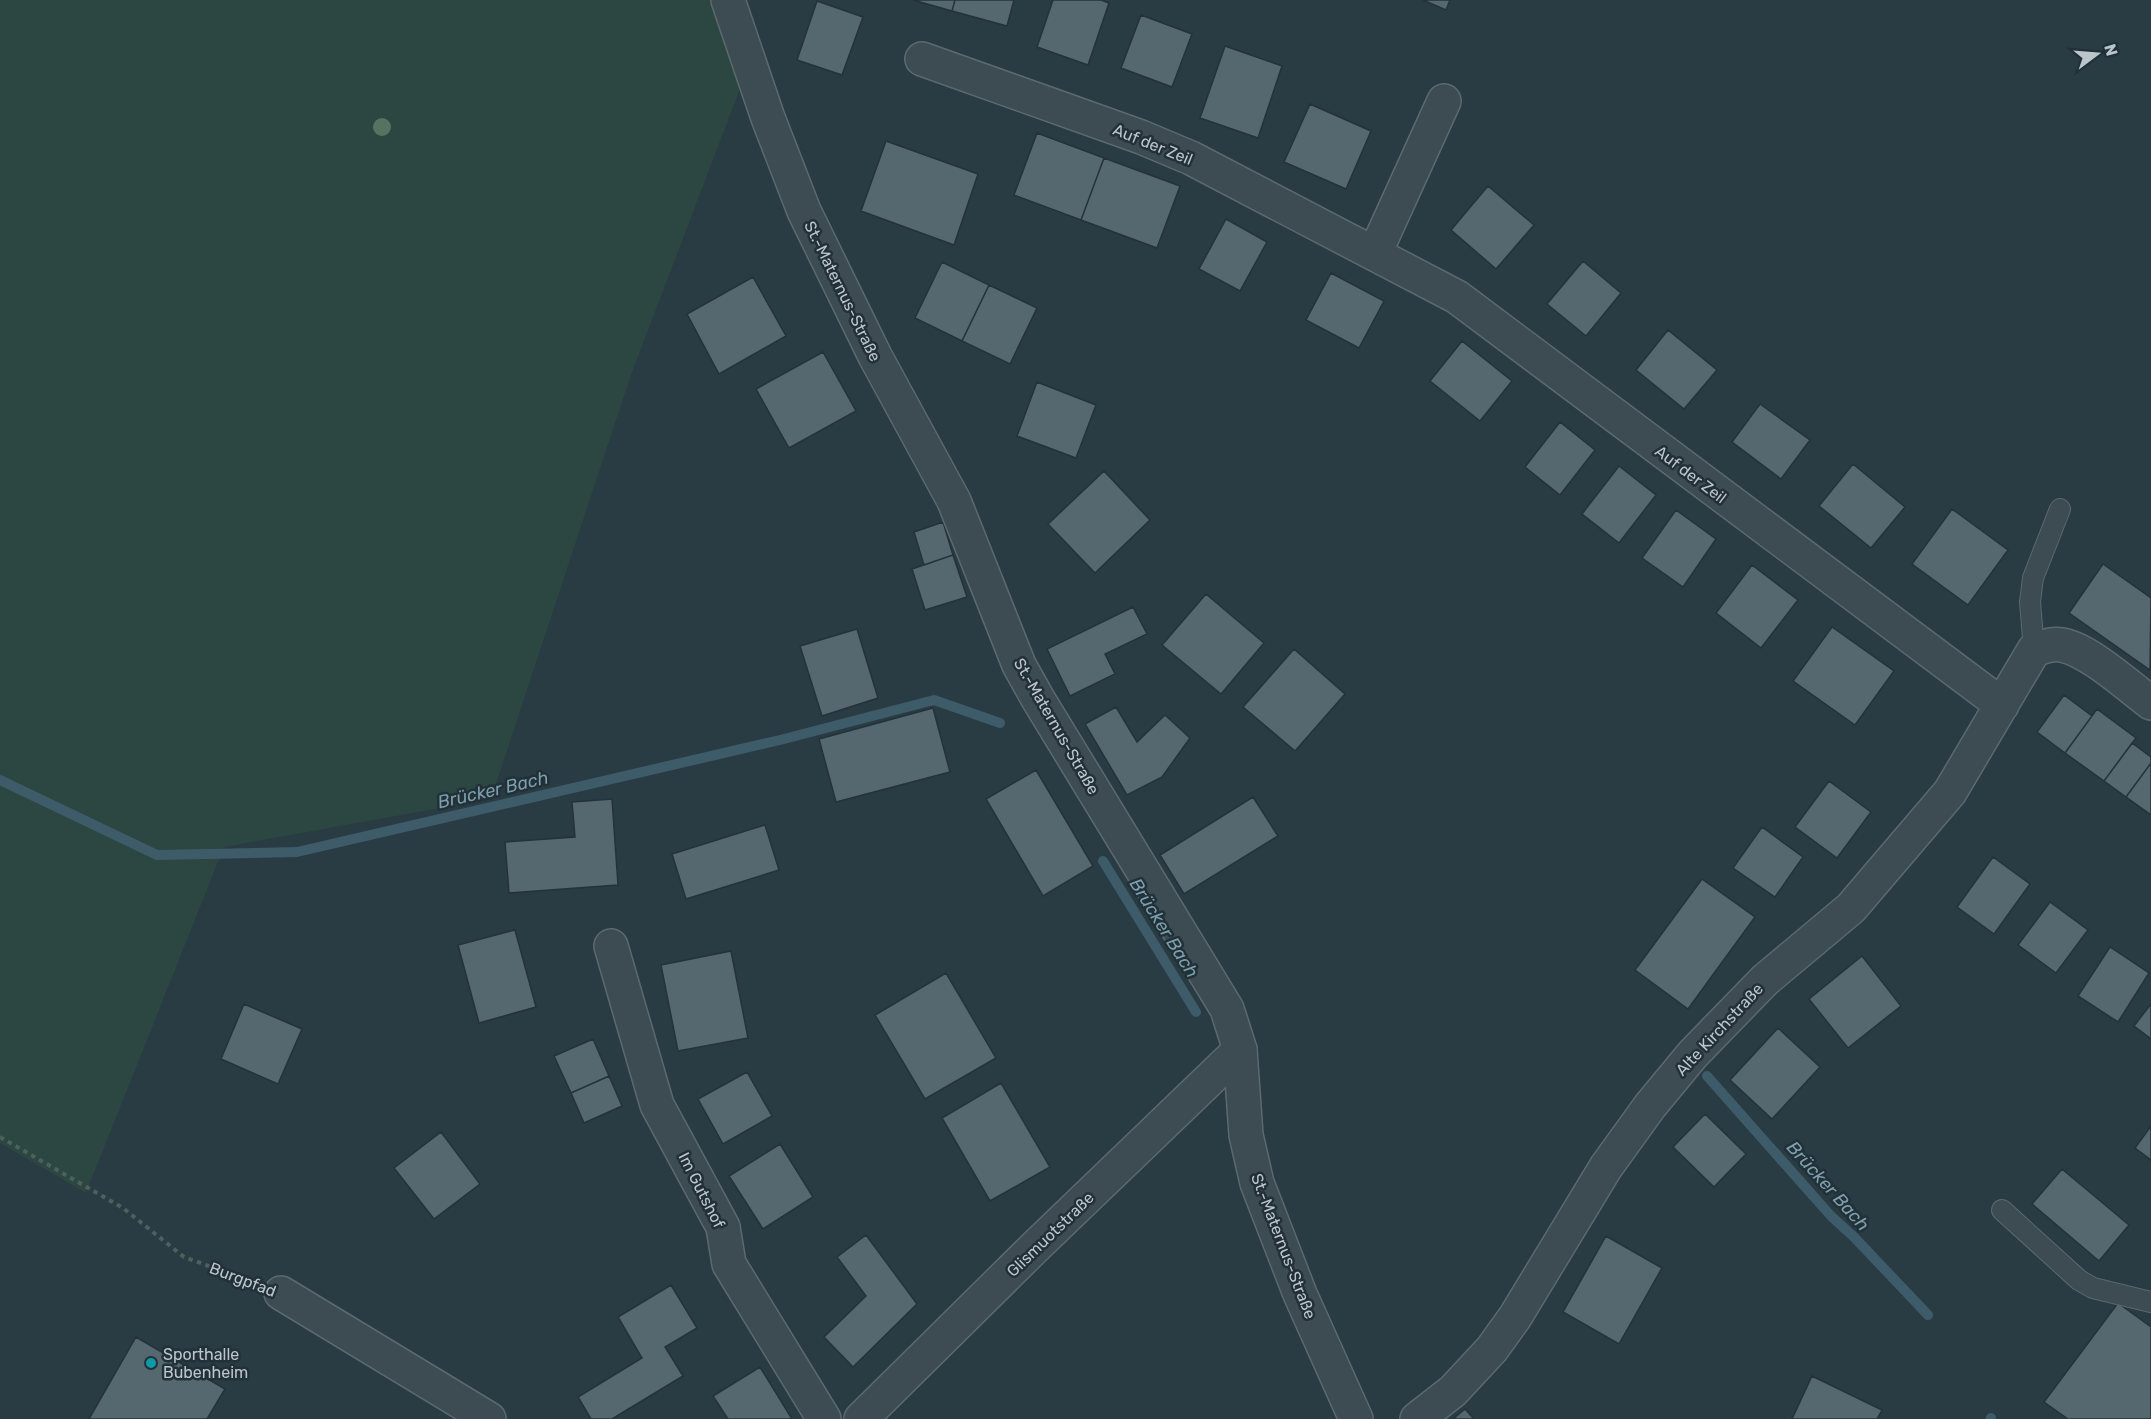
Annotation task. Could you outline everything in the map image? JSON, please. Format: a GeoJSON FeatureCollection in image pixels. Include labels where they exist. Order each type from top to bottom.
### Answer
{"type":"FeatureCollection","features":[{"type":"Feature","properties":{"kind":"street","name":"St.-Maternus-Straße"},"geometry":{"type":"LineString","coordinates":[[728,0],[768,118],[804,211],[875,356],[954,501],[1019,665],[1227,1009],[1240,1050],[1246,1135],[1257,1183],[1300,1294],[1356,1419]]}},
{"type":"Feature","properties":{"kind":"street","name":"Auf der Zeil"},"geometry":{"type":"LineString","coordinates":[[922,59],[1151,141],[1191,158],[1457,297],[2002,705]]}},
{"type":"Feature","properties":{"kind":"street"},"geometry":{"type":"LineString","coordinates":[[1375,253],[1444,101]]}},
{"type":"Feature","properties":{"kind":"street"},"geometry":{"type":"LineString","coordinates":[[2034,650],[2049,645],[2061,645],[2084,654],[2151,703]]}},
{"type":"Feature","properties":{"kind":"street","name":"Alte Kirchstraße"},"geometry":{"type":"LineString","coordinates":[[1417,1419],[1453,1391],[1492,1349],[1515,1317],[1606,1167],[1650,1106],[1693,1054],[1765,980],[1851,908],[1950,792],[2034,650]]}},
{"type":"Feature","properties":{"kind":"street","name":"Im Gutshof"},"geometry":{"type":"LineString","coordinates":[[611,946],[657,1105],[723,1227],[729,1264],[824,1419]]}},
{"type":"Feature","properties":{"kind":"street","name":"Glismuotstraße"},"geometry":{"type":"LineString","coordinates":[[861,1419],[1033,1249],[1240,1050]]}},
{"type":"Feature","properties":{"kind":"street","name":"Burgpfad"},"geometry":{"type":"LineString","coordinates":[[281,1293],[489,1419]]}},
{"type":"Feature","properties":{"kind":"lane"},"geometry":{"type":"LineString","coordinates":[[2034,650],[2030,602],[2033,578],[2060,509]]}},
{"type":"Feature","properties":{"kind":"lane"},"geometry":{"type":"LineString","coordinates":[[2002,1210],[2079,1280],[2092,1288],[2151,1302]]}},
{"type":"Feature","properties":{"kind":"path","name":"Burgpfad"},"geometry":{"type":"LineString","coordinates":[[0,1137],[123,1208],[184,1257],[281,1293]]}},
{"type":"Feature","properties":{"kind":"green space"},"geometry":{"type":"Polygon","coordinates":[[[0,0],[726,0],[748,68],[631,375],[491,799],[224,847],[86,1193],[0,1143],[0,0]]]}},
{"type":"Feature","properties":{"kind":"building"},"geometry":{"type":"Polygon","coordinates":[[[913,0],[955,0],[952,11],[913,0]]]}},
{"type":"Feature","properties":{"kind":"building"},"geometry":{"type":"Polygon","coordinates":[[[955,0],[1014,0],[1007,26],[952,11],[955,0]]]}},
{"type":"Feature","properties":{"kind":"building"},"geometry":{"type":"Polygon","coordinates":[[[1053,0],[1101,0],[1109,3],[1088,65],[1037,47],[1053,0]]]}},
{"type":"Feature","properties":{"kind":"building"},"geometry":{"type":"Polygon","coordinates":[[[1423,0],[1450,0],[1446,10],[1423,0]]]}},
{"type":"Feature","properties":{"kind":"building"},"geometry":{"type":"Polygon","coordinates":[[[817,1],[863,17],[842,75],[797,60],[817,1]]]}},
{"type":"Feature","properties":{"kind":"building"},"geometry":{"type":"Polygon","coordinates":[[[1141,15],[1192,34],[1172,87],[1121,68],[1141,15]]]}},
{"type":"Feature","properties":{"kind":"building"},"geometry":{"type":"Polygon","coordinates":[[[1225,46],[1282,66],[1258,138],[1200,118],[1225,46]]]}},
{"type":"Feature","properties":{"kind":"building"},"geometry":{"type":"Polygon","coordinates":[[[1310,104],[1371,131],[1346,189],[1284,162],[1310,104]]]}},
{"type":"Feature","properties":{"kind":"building"},"geometry":{"type":"Polygon","coordinates":[[[1037,133],[1104,158],[1081,220],[1014,195],[1037,133]]]}},
{"type":"Feature","properties":{"kind":"building"},"geometry":{"type":"Polygon","coordinates":[[[886,141],[978,174],[954,245],[861,211],[886,141]]]}},
{"type":"Feature","properties":{"kind":"building"},"geometry":{"type":"Polygon","coordinates":[[[1104,158],[1180,186],[1157,248],[1081,220],[1104,158]]]}},
{"type":"Feature","properties":{"kind":"building"},"geometry":{"type":"Polygon","coordinates":[[[1488,186],[1534,225],[1496,269],[1451,230],[1488,186]]]}},
{"type":"Feature","properties":{"kind":"building"},"geometry":{"type":"Polygon","coordinates":[[[1226,219],[1267,242],[1240,291],[1199,269],[1226,219]]]}},
{"type":"Feature","properties":{"kind":"building"},"geometry":{"type":"Polygon","coordinates":[[[1583,261],[1621,293],[1586,336],[1547,304],[1583,261]]]}},
{"type":"Feature","properties":{"kind":"building"},"geometry":{"type":"Polygon","coordinates":[[[942,262],[989,285],[962,341],[915,318],[942,262]]]}},
{"type":"Feature","properties":{"kind":"building"},"geometry":{"type":"Polygon","coordinates":[[[1331,273],[1384,301],[1359,348],[1306,320],[1331,273]]]}},
{"type":"Feature","properties":{"kind":"building"},"geometry":{"type":"Polygon","coordinates":[[[753,277],[786,336],[719,374],[687,314],[753,277]]]}},
{"type":"Feature","properties":{"kind":"building"},"geometry":{"type":"Polygon","coordinates":[[[989,285],[1037,308],[1010,364],[962,341],[989,285]]]}},
{"type":"Feature","properties":{"kind":"building"},"geometry":{"type":"Polygon","coordinates":[[[1668,330],[1717,370],[1684,409],[1636,370],[1668,330]]]}},
{"type":"Feature","properties":{"kind":"building"},"geometry":{"type":"Polygon","coordinates":[[[1462,341],[1512,381],[1480,421],[1430,381],[1462,341]]]}},
{"type":"Feature","properties":{"kind":"building"},"geometry":{"type":"Polygon","coordinates":[[[823,352],[856,411],[789,448],[756,389],[823,352]]]}},
{"type":"Feature","properties":{"kind":"building"},"geometry":{"type":"Polygon","coordinates":[[[1037,382],[1096,405],[1076,458],[1017,436],[1037,382]]]}},
{"type":"Feature","properties":{"kind":"building"},"geometry":{"type":"Polygon","coordinates":[[[1760,404],[1810,440],[1781,479],[1732,442],[1760,404]]]}},
{"type":"Feature","properties":{"kind":"building"},"geometry":{"type":"Polygon","coordinates":[[[1560,422],[1595,450],[1560,495],[1525,467],[1560,422]]]}},
{"type":"Feature","properties":{"kind":"building"},"geometry":{"type":"Polygon","coordinates":[[[1853,464],[1905,507],[1871,548],[1819,506],[1853,464]]]}},
{"type":"Feature","properties":{"kind":"building"},"geometry":{"type":"Polygon","coordinates":[[[1619,466],[1656,495],[1619,543],[1582,514],[1619,466]]]}},
{"type":"Feature","properties":{"kind":"building"},"geometry":{"type":"Polygon","coordinates":[[[1104,471],[1150,520],[1095,573],[1048,524],[1104,471]]]}},
{"type":"Feature","properties":{"kind":"building"},"geometry":{"type":"Polygon","coordinates":[[[1952,509],[2008,550],[1968,605],[1912,564],[1952,509]]]}},
{"type":"Feature","properties":{"kind":"building"},"geometry":{"type":"Polygon","coordinates":[[[1676,510],[1716,539],[1683,587],[1642,558],[1676,510]]]}},
{"type":"Feature","properties":{"kind":"building"},"geometry":{"type":"Polygon","coordinates":[[[943,522],[953,555],[924,565],[914,532],[943,522]]]}},
{"type":"Feature","properties":{"kind":"building"},"geometry":{"type":"Polygon","coordinates":[[[953,555],[967,597],[925,610],[912,569],[953,555]]]}},
{"type":"Feature","properties":{"kind":"building"},"geometry":{"type":"Polygon","coordinates":[[[2103,564],[2151,598],[2150,670],[2069,613],[2103,564]]]}},
{"type":"Feature","properties":{"kind":"building"},"geometry":{"type":"Polygon","coordinates":[[[1752,565],[1798,600],[1761,648],[1716,613],[1752,565]]]}},
{"type":"Feature","properties":{"kind":"building"},"geometry":{"type":"Polygon","coordinates":[[[1206,594],[1264,643],[1221,694],[1162,645],[1206,594]]]}},
{"type":"Feature","properties":{"kind":"building"},"geometry":{"type":"Polygon","coordinates":[[[1133,607],[1147,634],[1105,654],[1115,674],[1070,696],[1047,649],[1133,607]]]}},
{"type":"Feature","properties":{"kind":"building"},"geometry":{"type":"Polygon","coordinates":[[[1832,627],[1894,671],[1855,725],[1793,681],[1832,627]]]}},
{"type":"Feature","properties":{"kind":"building"},"geometry":{"type":"Polygon","coordinates":[[[857,629],[878,698],[822,716],[800,646],[857,629]]]}},
{"type":"Feature","properties":{"kind":"building"},"geometry":{"type":"Polygon","coordinates":[[[1294,649],[1345,694],[1295,751],[1243,707],[1294,649]]]}},
{"type":"Feature","properties":{"kind":"building"},"geometry":{"type":"Polygon","coordinates":[[[2064,695],[2092,716],[2065,753],[2037,732],[2064,695]]]}},
{"type":"Feature","properties":{"kind":"building"},"geometry":{"type":"Polygon","coordinates":[[[1116,707],[1137,742],[1165,715],[1190,738],[1162,777],[1127,795],[1085,724],[1116,707]]]}},
{"type":"Feature","properties":{"kind":"building"},"geometry":{"type":"Polygon","coordinates":[[[933,708],[950,772],[836,802],[819,739],[933,708]]]}},
{"type":"Feature","properties":{"kind":"building"},"geometry":{"type":"Polygon","coordinates":[[[2097,709],[2136,738],[2104,781],[2065,753],[2097,709]]]}},
{"type":"Feature","properties":{"kind":"building"},"geometry":{"type":"Polygon","coordinates":[[[2132,743],[2151,757],[2151,763],[2126,797],[2104,781],[2132,743]]]}},
{"type":"Feature","properties":{"kind":"building"},"geometry":{"type":"Polygon","coordinates":[[[2151,763],[2151,815],[2126,797],[2151,763]]]}},
{"type":"Feature","properties":{"kind":"building"},"geometry":{"type":"Polygon","coordinates":[[[1036,770],[1093,866],[1043,896],[986,799],[1036,770]]]}},
{"type":"Feature","properties":{"kind":"building"},"geometry":{"type":"Polygon","coordinates":[[[1829,781],[1871,812],[1837,858],[1795,827],[1829,781]]]}},
{"type":"Feature","properties":{"kind":"building"},"geometry":{"type":"Polygon","coordinates":[[[1253,797],[1278,836],[1184,894],[1160,855],[1253,797]]]}},
{"type":"Feature","properties":{"kind":"building"},"geometry":{"type":"Polygon","coordinates":[[[612,799],[618,885],[509,893],[505,842],[575,837],[572,802],[612,799]]]}},
{"type":"Feature","properties":{"kind":"building"},"geometry":{"type":"Polygon","coordinates":[[[765,825],[779,870],[686,899],[672,854],[765,825]]]}},
{"type":"Feature","properties":{"kind":"building"},"geometry":{"type":"Polygon","coordinates":[[[1762,827],[1803,857],[1775,897],[1733,868],[1762,827]]]}},
{"type":"Feature","properties":{"kind":"building"},"geometry":{"type":"Polygon","coordinates":[[[1993,857],[2030,884],[1994,934],[1957,907],[1993,857]]]}},
{"type":"Feature","properties":{"kind":"building"},"geometry":{"type":"Polygon","coordinates":[[[1702,879],[1755,917],[1688,1009],[1635,970],[1702,879]]]}},
{"type":"Feature","properties":{"kind":"building"},"geometry":{"type":"Polygon","coordinates":[[[2050,902],[2088,930],[2056,973],[2018,945],[2050,902]]]}},
{"type":"Feature","properties":{"kind":"building"},"geometry":{"type":"Polygon","coordinates":[[[515,930],[536,1007],[479,1023],[458,945],[515,930]]]}},
{"type":"Feature","properties":{"kind":"building"},"geometry":{"type":"Polygon","coordinates":[[[2110,947],[2149,973],[2118,1022],[2078,996],[2110,947]]]}},
{"type":"Feature","properties":{"kind":"building"},"geometry":{"type":"Polygon","coordinates":[[[731,951],[748,1038],[678,1051],[661,965],[731,951]]]}},
{"type":"Feature","properties":{"kind":"building"},"geometry":{"type":"Polygon","coordinates":[[[1862,956],[1901,1006],[1848,1048],[1809,999],[1862,956]]]}},
{"type":"Feature","properties":{"kind":"building"},"geometry":{"type":"Polygon","coordinates":[[[946,973],[996,1058],[925,1099],[875,1015],[946,973]]]}},
{"type":"Feature","properties":{"kind":"building"},"geometry":{"type":"Polygon","coordinates":[[[244,1004],[302,1029],[278,1084],[221,1059],[244,1004]]]}},
{"type":"Feature","properties":{"kind":"building"},"geometry":{"type":"Polygon","coordinates":[[[2151,1004],[2151,1039],[2134,1026],[2151,1004]]]}},
{"type":"Feature","properties":{"kind":"building"},"geometry":{"type":"Polygon","coordinates":[[[1778,1028],[1820,1067],[1772,1119],[1730,1080],[1778,1028]]]}},
{"type":"Feature","properties":{"kind":"building"},"geometry":{"type":"Polygon","coordinates":[[[593,1039],[609,1076],[571,1093],[554,1056],[593,1039]]]}},
{"type":"Feature","properties":{"kind":"building"},"geometry":{"type":"Polygon","coordinates":[[[747,1072],[772,1116],[723,1144],[698,1099],[747,1072]]]}},
{"type":"Feature","properties":{"kind":"building"},"geometry":{"type":"Polygon","coordinates":[[[609,1076],[622,1106],[584,1123],[571,1093],[609,1076]]]}},
{"type":"Feature","properties":{"kind":"building"},"geometry":{"type":"Polygon","coordinates":[[[1001,1083],[1050,1167],[990,1201],[942,1118],[1001,1083]]]}},
{"type":"Feature","properties":{"kind":"building"},"geometry":{"type":"Polygon","coordinates":[[[1705,1114],[1746,1154],[1714,1187],[1673,1147],[1705,1114]]]}},
{"type":"Feature","properties":{"kind":"building"},"geometry":{"type":"Polygon","coordinates":[[[2151,1126],[2151,1160],[2135,1148],[2151,1126]]]}},
{"type":"Feature","properties":{"kind":"building"},"geometry":{"type":"Polygon","coordinates":[[[441,1132],[480,1184],[434,1219],[394,1168],[441,1132]]]}},
{"type":"Feature","properties":{"kind":"building"},"geometry":{"type":"Polygon","coordinates":[[[780,1144],[813,1197],[763,1229],[729,1176],[780,1144]]]}},
{"type":"Feature","properties":{"kind":"building"},"geometry":{"type":"Polygon","coordinates":[[[2062,1169],[2129,1225],[2099,1261],[2032,1204],[2062,1169]]]}},
{"type":"Feature","properties":{"kind":"building"},"geometry":{"type":"Polygon","coordinates":[[[866,1235],[917,1304],[853,1367],[824,1337],[866,1296],[837,1257],[866,1235]]]}},
{"type":"Feature","properties":{"kind":"building"},"geometry":{"type":"Polygon","coordinates":[[[1606,1236],[1662,1268],[1619,1344],[1563,1312],[1606,1236]]]}},
{"type":"Feature","properties":{"kind":"building"},"geometry":{"type":"Polygon","coordinates":[[[671,1285],[697,1328],[665,1347],[683,1376],[612,1419],[591,1419],[578,1397],[642,1358],[618,1317],[671,1285]]]}},
{"type":"Feature","properties":{"kind":"building"},"geometry":{"type":"Polygon","coordinates":[[[2118,1303],[2151,1327],[2151,1419],[2068,1419],[2044,1402],[2118,1303]]]}},
{"type":"Feature","properties":{"kind":"building","name":"Sporthalle Bubenheim"},"geometry":{"type":"Polygon","coordinates":[[[136,1337],[225,1389],[207,1419],[89,1419],[136,1337]]]}},
{"type":"Feature","properties":{"kind":"building"},"geometry":{"type":"Polygon","coordinates":[[[760,1367],[792,1419],[728,1419],[713,1396],[760,1367]]]}},
{"type":"Feature","properties":{"kind":"building"},"geometry":{"type":"Polygon","coordinates":[[[1812,1376],[1882,1410],[1877,1419],[1792,1419],[1812,1376]]]}},
{"type":"Feature","properties":{"kind":"building"},"geometry":{"type":"Polygon","coordinates":[[[1465,1409],[1474,1419],[1453,1419],[1465,1409]]]}},
{"type":"Feature","properties":{"kind":"waterway","name":"Brücker Bach"},"geometry":{"type":"LineString","coordinates":[[0,780],[157,855],[297,852],[780,740],[934,700],[1000,723]]}},
{"type":"Feature","properties":{"kind":"waterway","name":"Brücker Bach"},"geometry":{"type":"LineString","coordinates":[[1103,861],[1196,1012]]}},
{"type":"Feature","properties":{"kind":"waterway","name":"Brücker Bach"},"geometry":{"type":"LineString","coordinates":[[1707,1076],[1831,1216],[1928,1315]]}},
{"type":"Feature","properties":{"kind":"place","name":"Sporthalle Bubenheim"},"geometry":{"type":"Point","coordinates":[151,1363]}}]}
